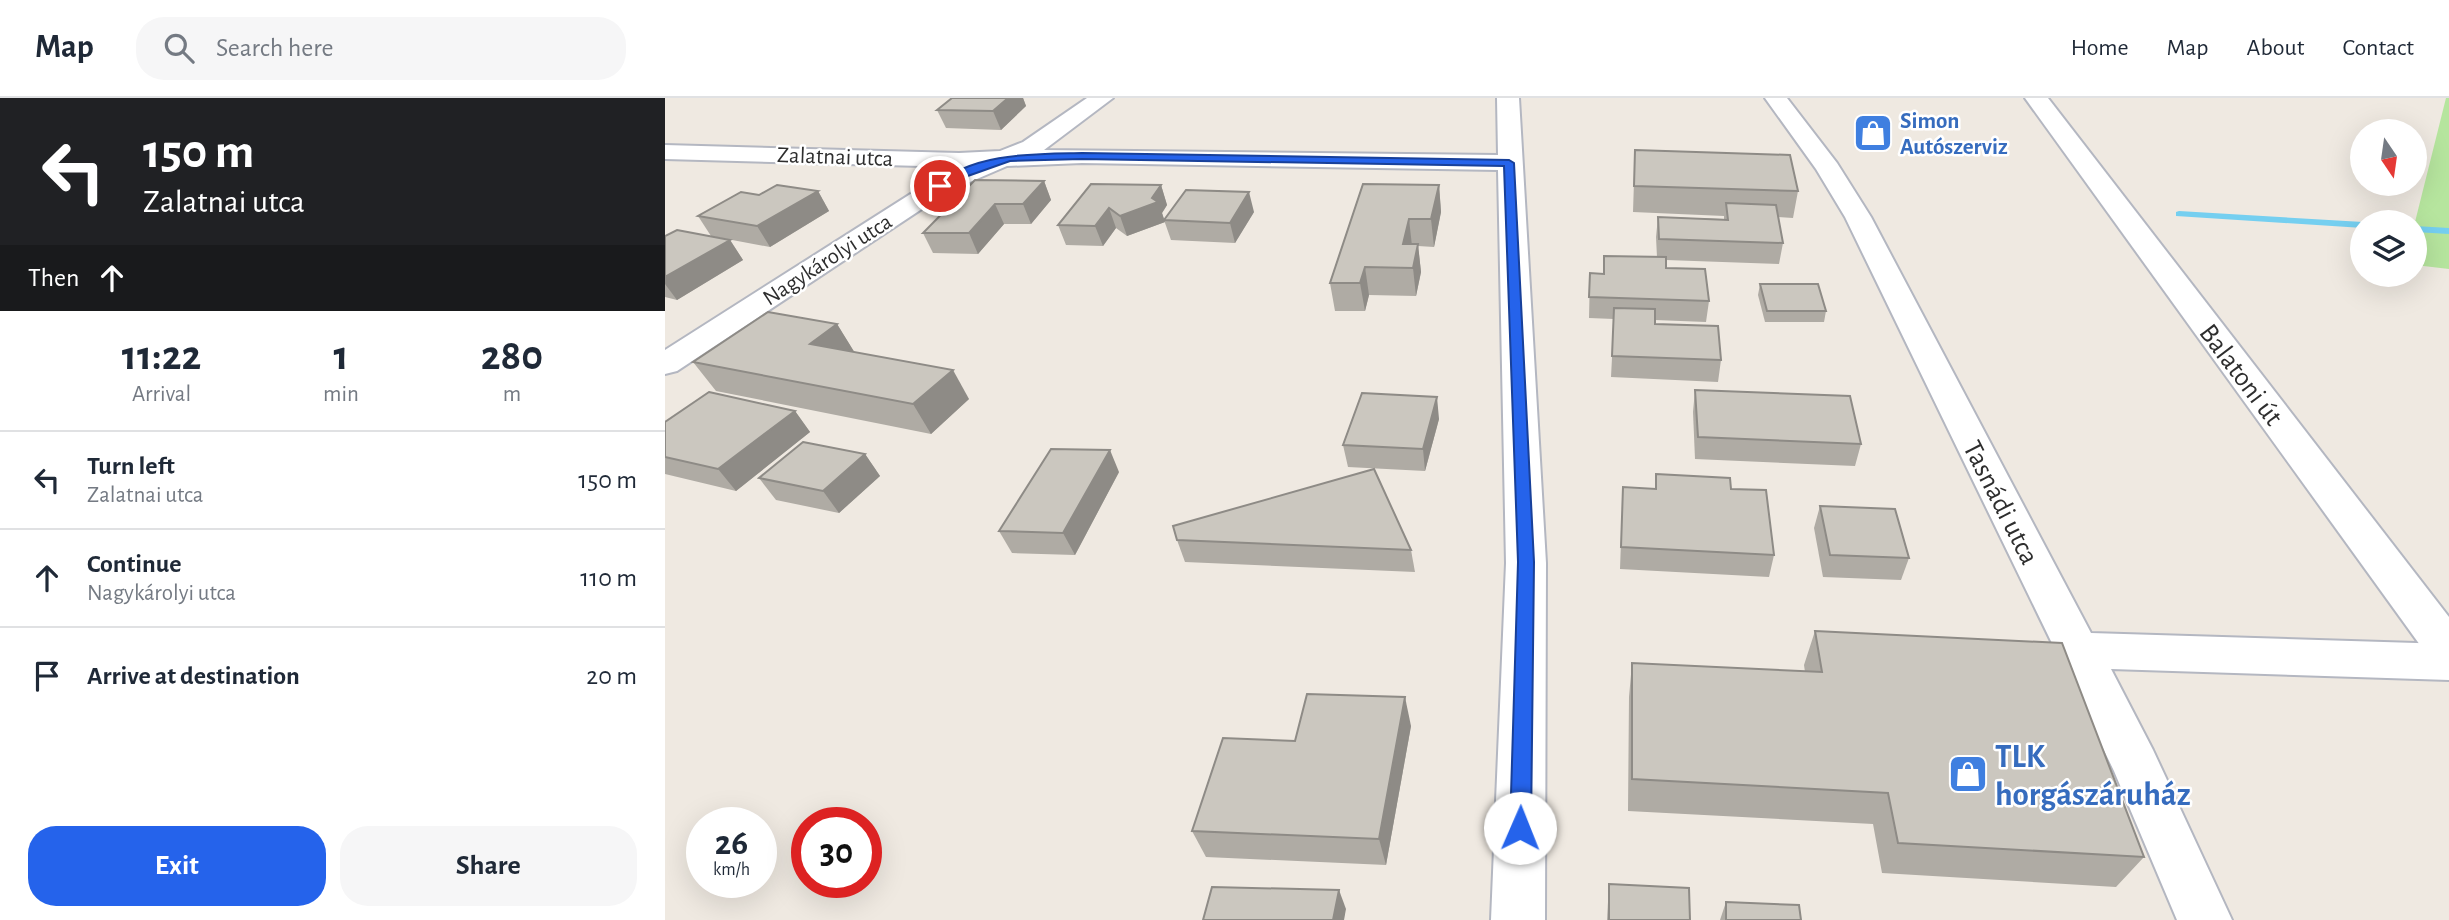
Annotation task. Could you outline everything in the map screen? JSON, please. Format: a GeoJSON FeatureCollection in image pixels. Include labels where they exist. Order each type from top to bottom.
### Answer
{"type":"FeatureCollection","features":[{"type":"Feature","properties":{"kind":"street","name":"Nagykárolyi utca"},"geometry":{"type":"LineString","coordinates":[[665,364],[940,186],[962,174],[1032,147],[1101,98]]}},
{"type":"Feature","properties":{"kind":"street"},"geometry":{"type":"LineString","coordinates":[[1507,98],[1526,562],[1518,920]]}},
{"type":"Feature","properties":{"kind":"street","name":"Tasnádi utca"},"geometry":{"type":"LineString","coordinates":[[1776,98],[1828,167],[1859,217],[2136,765],[2204,920]]}},
{"type":"Feature","properties":{"kind":"street","name":"Balatoni út"},"geometry":{"type":"LineString","coordinates":[[2036,98],[2449,650]]}},
{"type":"Feature","properties":{"kind":"street","name":"Zalatnai utca"},"geometry":{"type":"LineString","coordinates":[[665,152],[959,160],[1082,156],[1509,163]]}},
{"type":"Feature","properties":{"kind":"street"},"geometry":{"type":"LineString","coordinates":[[2076,650],[2449,662]]}},
{"type":"Feature","properties":{"kind":"green space"},"geometry":{"type":"Polygon","coordinates":[[[2446,98],[2449,98],[2449,269],[2427,266],[2427,210],[2418,210],[2422,196],[2427,196],[2427,174],[2446,98]]]}},
{"type":"Feature","properties":{"kind":"building"},"geometry":{"type":"Polygon","coordinates":[[[952,98],[1008,98],[993,111],[937,110],[952,98]]]}},
{"type":"Feature","properties":{"kind":"building"},"geometry":{"type":"Polygon","coordinates":[[[1635,150],[1790,155],[1798,191],[1634,186],[1635,150]]]}},
{"type":"Feature","properties":{"kind":"building"},"geometry":{"type":"Polygon","coordinates":[[[975,180],[1044,181],[1023,204],[995,204],[969,233],[923,233],[975,180]]]}},
{"type":"Feature","properties":{"kind":"building"},"geometry":{"type":"Polygon","coordinates":[[[1091,184],[1161,185],[1152,198],[1158,202],[1120,216],[1109,208],[1095,226],[1058,225],[1091,184]]]}},
{"type":"Feature","properties":{"kind":"building"},"geometry":{"type":"Polygon","coordinates":[[[1363,184],[1439,185],[1431,219],[1409,219],[1403,244],[1418,244],[1413,268],[1365,267],[1360,283],[1330,283],[1363,184]]]}},
{"type":"Feature","properties":{"kind":"building"},"geometry":{"type":"Polygon","coordinates":[[[777,185],[818,191],[757,226],[698,216],[741,192],[759,195],[777,185]]]}},
{"type":"Feature","properties":{"kind":"building"},"geometry":{"type":"Polygon","coordinates":[[[1186,190],[1249,192],[1230,223],[1164,220],[1186,190]]]}},
{"type":"Feature","properties":{"kind":"building"},"geometry":{"type":"Polygon","coordinates":[[[1726,203],[1776,205],[1783,243],[1659,239],[1658,217],[1728,220],[1726,203]]]}},
{"type":"Feature","properties":{"kind":"building"},"geometry":{"type":"Polygon","coordinates":[[[677,230],[730,240],[665,277],[665,236],[677,230]]]}},
{"type":"Feature","properties":{"kind":"building"},"geometry":{"type":"Polygon","coordinates":[[[1604,256],[1666,257],[1666,268],[1705,269],[1709,301],[1589,297],[1590,273],[1604,274],[1604,256]]]}},
{"type":"Feature","properties":{"kind":"building"},"geometry":{"type":"Polygon","coordinates":[[[1760,284],[1818,284],[1826,311],[1767,311],[1760,284]]]}},
{"type":"Feature","properties":{"kind":"building"},"geometry":{"type":"Polygon","coordinates":[[[1614,308],[1655,309],[1655,324],[1718,326],[1721,360],[1612,356],[1614,308]]]}},
{"type":"Feature","properties":{"kind":"building"},"geometry":{"type":"Polygon","coordinates":[[[768,312],[837,324],[810,344],[953,370],[913,404],[693,362],[768,312]]]}},
{"type":"Feature","properties":{"kind":"building"},"geometry":{"type":"Polygon","coordinates":[[[1695,390],[1850,396],[1861,444],[1698,437],[1695,390]]]}},
{"type":"Feature","properties":{"kind":"building"},"geometry":{"type":"Polygon","coordinates":[[[709,392],[795,411],[718,469],[665,457],[665,422],[709,392]]]}},
{"type":"Feature","properties":{"kind":"building"},"geometry":{"type":"Polygon","coordinates":[[[1362,393],[1437,397],[1423,449],[1343,445],[1362,393]]]}},
{"type":"Feature","properties":{"kind":"building"},"geometry":{"type":"Polygon","coordinates":[[[803,442],[865,454],[823,491],[759,478],[803,442]]]}},
{"type":"Feature","properties":{"kind":"building"},"geometry":{"type":"Polygon","coordinates":[[[1051,449],[1110,450],[1063,533],[999,531],[1051,449]]]}},
{"type":"Feature","properties":{"kind":"building"},"geometry":{"type":"Polygon","coordinates":[[[1374,469],[1411,550],[1177,540],[1173,526],[1374,469]]]}},
{"type":"Feature","properties":{"kind":"building"},"geometry":{"type":"Polygon","coordinates":[[[1656,474],[1730,478],[1731,489],[1766,490],[1774,555],[1621,547],[1623,487],[1656,489],[1656,474]]]}},
{"type":"Feature","properties":{"kind":"building"},"geometry":{"type":"Polygon","coordinates":[[[1820,506],[1895,509],[1909,558],[1830,555],[1820,506]]]}},
{"type":"Feature","properties":{"kind":"building"},"geometry":{"type":"Polygon","coordinates":[[[1815,631],[2062,643],[2144,857],[1898,843],[1888,793],[1632,779],[1632,663],[1822,672],[1815,631]]]}},
{"type":"Feature","properties":{"kind":"building"},"geometry":{"type":"Polygon","coordinates":[[[1307,694],[1405,697],[1379,839],[1192,831],[1223,738],[1295,741],[1307,694]]]}},
{"type":"Feature","properties":{"kind":"building"},"geometry":{"type":"Polygon","coordinates":[[[1609,884],[1689,888],[1690,920],[1609,920],[1609,884]]]}},
{"type":"Feature","properties":{"kind":"building"},"geometry":{"type":"Polygon","coordinates":[[[1212,887],[1339,890],[1333,920],[1203,920],[1212,887]]]}},
{"type":"Feature","properties":{"kind":"building"},"geometry":{"type":"Polygon","coordinates":[[[1726,902],[1799,905],[1801,920],[1726,920],[1726,902]]]}},
{"type":"Feature","properties":{"kind":"waterway"},"geometry":{"type":"LineString","coordinates":[[2179,214],[2350,224]]}},
{"type":"Feature","properties":{"kind":"waterway"},"geometry":{"type":"LineString","coordinates":[[2427,230],[2449,231]]}},
{"type":"Feature","properties":{"kind":"place","name":"Simon Autószerviz"},"geometry":{"type":"Point","coordinates":[1873,133]}},
{"type":"Feature","properties":{"kind":"place","name":"TLK horgászáruház"},"geometry":{"type":"Point","coordinates":[1968,774]}},
{"type":"Feature","properties":{"kind":"route"},"geometry":{"type":"LineString","coordinates":[[940,186],[962,174],[1009,158],[1082,156],[1509,163],[1526,562],[1520,828]]}}]}
